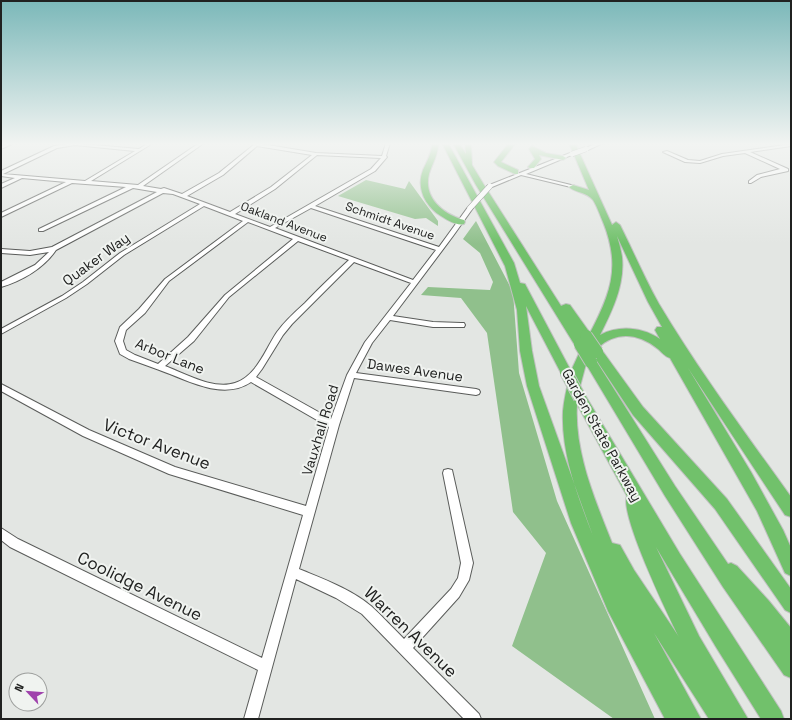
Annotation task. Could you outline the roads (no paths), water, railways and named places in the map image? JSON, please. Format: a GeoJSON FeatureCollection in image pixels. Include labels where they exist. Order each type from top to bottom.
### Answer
{"type":"FeatureCollection","features":[{"type":"Feature","properties":{"kind":"highway"},"geometry":{"type":"LineString","coordinates":[[425,177],[426,192],[438,212],[450,219],[461,222]]}},
{"type":"Feature","properties":{"kind":"highway","name":"Garden State Parkway"},"geometry":{"type":"LineString","coordinates":[[463,177],[580,398],[631,489],[713,626],[773,719]]}},
{"type":"Feature","properties":{"kind":"highway","name":"Garden State Parkway"},"geometry":{"type":"LineString","coordinates":[[475,177],[531,264],[583,340],[589,360],[656,470],[705,545],[791,668]]}},
{"type":"Feature","properties":{"kind":"highway"},"geometry":{"type":"LineString","coordinates":[[573,187],[585,186],[587,177]]}},
{"type":"Feature","properties":{"kind":"highway"},"geometry":{"type":"LineString","coordinates":[[587,177],[616,247],[618,261],[614,291],[607,311],[589,360],[571,395],[570,428],[576,462],[591,509],[633,612],[658,662],[690,719]]}},
{"type":"Feature","properties":{"kind":"highway"},"geometry":{"type":"LineString","coordinates":[[591,177],[653,302],[708,390],[791,510]]}},
{"type":"Feature","properties":{"kind":"highway"},"geometry":{"type":"LineString","coordinates":[[573,187],[588,192],[596,198]]}},
{"type":"Feature","properties":{"kind":"highway"},"geometry":{"type":"LineString","coordinates":[[508,263],[522,310],[528,365],[535,395],[579,523],[594,561],[620,617],[677,719]]}},
{"type":"Feature","properties":{"kind":"highway"},"geometry":{"type":"LineString","coordinates":[[653,302],[655,317],[679,364],[728,444],[754,491],[791,567]]}},
{"type":"Feature","properties":{"kind":"highway"},"geometry":{"type":"LineString","coordinates":[[589,360],[591,348],[601,338],[618,332],[636,334],[654,340],[665,348],[679,364]]}},
{"type":"Feature","properties":{"kind":"highway"},"geometry":{"type":"LineString","coordinates":[[589,360],[638,411],[721,504],[791,604]]}},
{"type":"Feature","properties":{"kind":"highway"},"geometry":{"type":"LineString","coordinates":[[772,482],[791,505]]}},
{"type":"Feature","properties":{"kind":"highway"},"geometry":{"type":"LineString","coordinates":[[631,489],[639,527],[677,612],[692,643],[737,719]]}},
{"type":"Feature","properties":{"kind":"highway"},"geometry":{"type":"LineString","coordinates":[[591,509],[625,570],[721,719]]}},
{"type":"Feature","properties":{"kind":"highway"},"geometry":{"type":"LineString","coordinates":[[705,545],[763,607],[791,644]]}},
{"type":"Feature","properties":{"kind":"street"},"geometry":{"type":"LineString","coordinates":[[1,186],[21,177]]}},
{"type":"Feature","properties":{"kind":"street","name":"Oakland Avenue"},"geometry":{"type":"LineString","coordinates":[[21,177],[164,190],[414,282]]}},
{"type":"Feature","properties":{"kind":"street"},"geometry":{"type":"LineString","coordinates":[[87,182],[96,177]]}},
{"type":"Feature","properties":{"kind":"street"},"geometry":{"type":"LineString","coordinates":[[139,187],[154,177]]}},
{"type":"Feature","properties":{"kind":"street"},"geometry":{"type":"LineString","coordinates":[[183,196],[217,177]]}},
{"type":"Feature","properties":{"kind":"street"},"geometry":{"type":"LineString","coordinates":[[230,214],[273,188],[287,177]]}},
{"type":"Feature","properties":{"kind":"street"},"geometry":{"type":"LineString","coordinates":[[270,229],[362,177]]}},
{"type":"Feature","properties":{"kind":"street","name":"Vauxhall Road"},"geometry":{"type":"LineString","coordinates":[[251,719],[334,425],[351,374],[368,342],[440,250],[470,208],[490,186],[500,178],[505,177]]}},
{"type":"Feature","properties":{"kind":"street","name":"Vauxhall Road"},"geometry":{"type":"LineString","coordinates":[[490,186],[512,177]]}},
{"type":"Feature","properties":{"kind":"street"},"geometry":{"type":"LineString","coordinates":[[532,177],[573,187]]}},
{"type":"Feature","properties":{"kind":"street"},"geometry":{"type":"LineString","coordinates":[[751,182],[757,177]]}},
{"type":"Feature","properties":{"kind":"street"},"geometry":{"type":"LineString","coordinates":[[1,215],[72,181]]}},
{"type":"Feature","properties":{"kind":"street"},"geometry":{"type":"LineString","coordinates":[[41,230],[132,186]]}},
{"type":"Feature","properties":{"kind":"street"},"geometry":{"type":"LineString","coordinates":[[1,251],[30,253],[54,249],[164,190]]}},
{"type":"Feature","properties":{"kind":"street","name":"Quaker Way"},"geometry":{"type":"LineString","coordinates":[[1,332],[64,297],[85,283],[122,254],[204,204]]}},
{"type":"Feature","properties":{"kind":"street","name":"Schmidt Avenue"},"geometry":{"type":"LineString","coordinates":[[311,206],[440,250]]}},
{"type":"Feature","properties":{"kind":"street","name":"Arbor Lane"},"geometry":{"type":"LineString","coordinates":[[248,220],[172,275],[142,311],[123,329],[119,341],[123,352],[132,357],[206,386],[233,386],[250,378]]}},
{"type":"Feature","properties":{"kind":"street"},"geometry":{"type":"LineString","coordinates":[[159,367],[187,342],[227,296],[297,239]]}},
{"type":"Feature","properties":{"kind":"street"},"geometry":{"type":"LineString","coordinates":[[1,285],[36,267],[46,259],[54,249]]}},
{"type":"Feature","properties":{"kind":"street"},"geometry":{"type":"LineString","coordinates":[[334,425],[250,378],[259,368],[282,330],[352,260]]}},
{"type":"Feature","properties":{"kind":"street"},"geometry":{"type":"LineString","coordinates":[[388,317],[422,324],[446,326],[460,325]]}},
{"type":"Feature","properties":{"kind":"street","name":"Dawes Avenue"},"geometry":{"type":"LineString","coordinates":[[351,374],[476,392]]}},
{"type":"Feature","properties":{"kind":"street","name":"Victor Avenue"},"geometry":{"type":"LineString","coordinates":[[1,387],[86,433],[173,471],[310,512]]}},
{"type":"Feature","properties":{"kind":"street"},"geometry":{"type":"LineString","coordinates":[[404,648],[455,593],[463,580],[467,563],[448,473]]}},
{"type":"Feature","properties":{"kind":"street","name":"Coolidge Avenue"},"geometry":{"type":"LineString","coordinates":[[1,533],[21,546],[266,667]]}},
{"type":"Feature","properties":{"kind":"street","name":"Warren Avenue"},"geometry":{"type":"LineString","coordinates":[[293,572],[354,600],[366,610],[474,719]]}}]}
